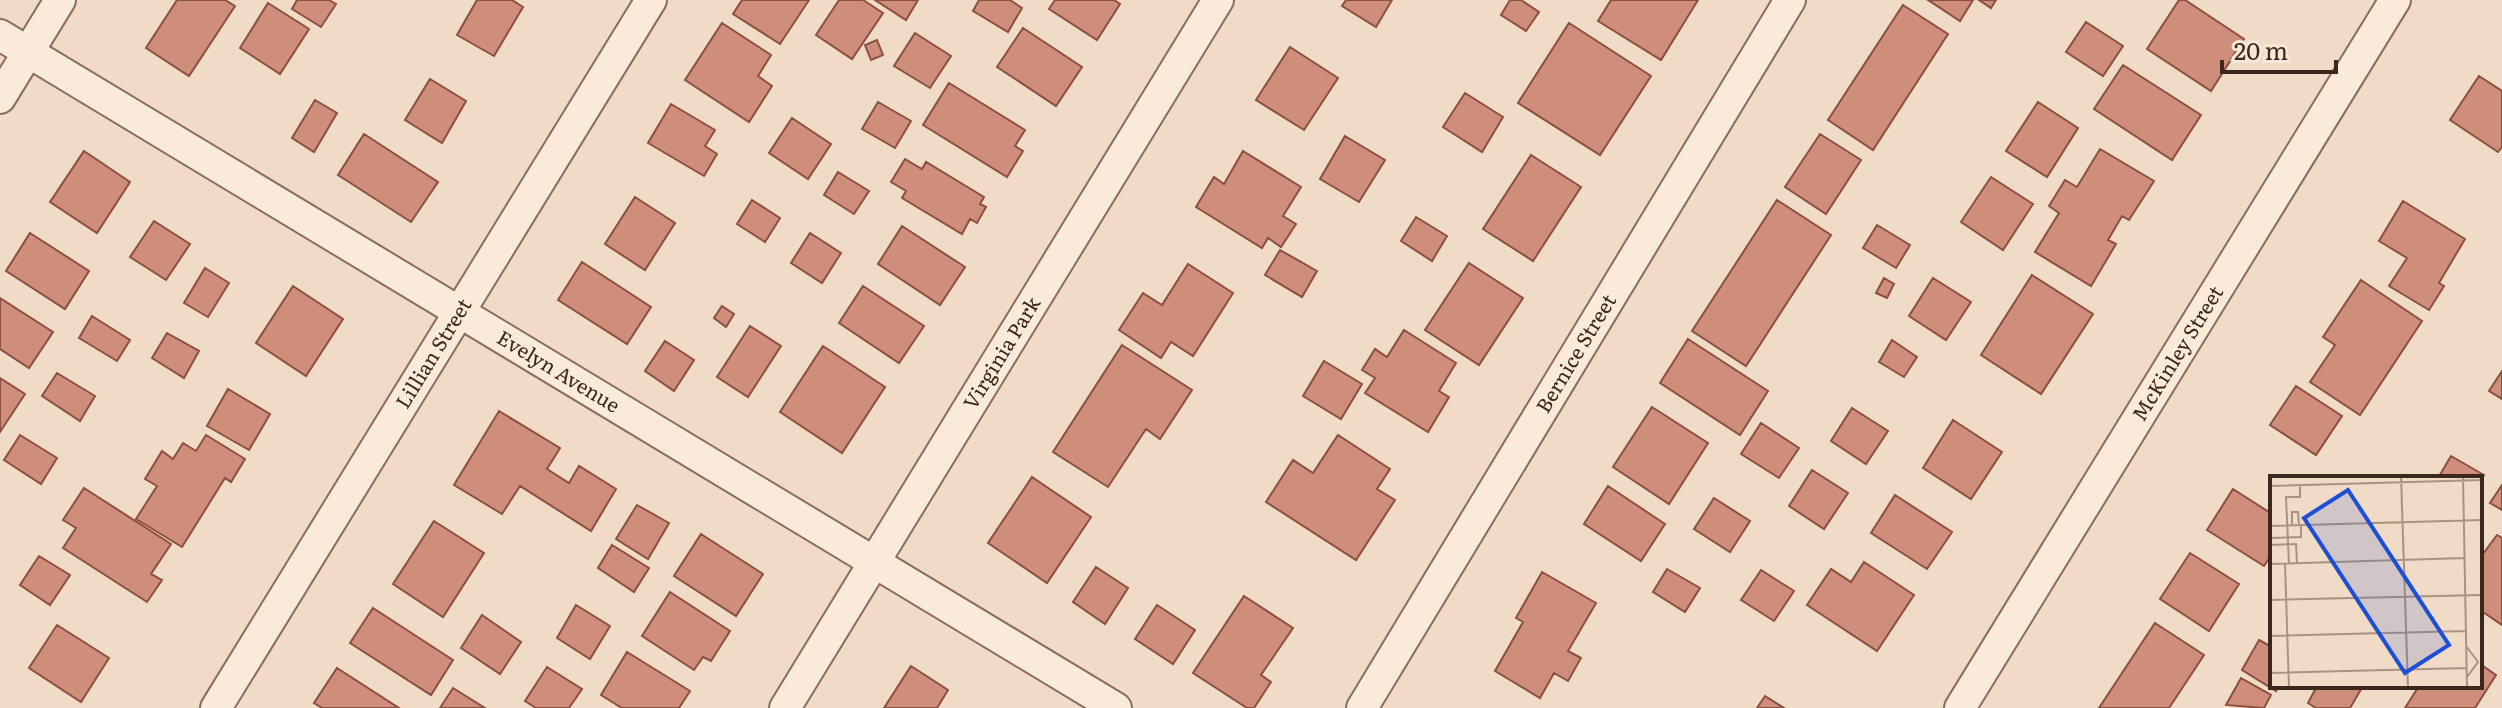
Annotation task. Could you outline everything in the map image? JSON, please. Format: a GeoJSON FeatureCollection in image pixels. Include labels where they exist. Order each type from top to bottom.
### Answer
{"type":"FeatureCollection","features":[{"type":"Feature","properties":{"kind":"street"},"geometry":{"type":"LineString","coordinates":[[0,98],[60,0]]}},
{"type":"Feature","properties":{"kind":"street","name":"Lillian Street"},"geometry":{"type":"LineString","coordinates":[[216,708],[651,0]]}},
{"type":"Feature","properties":{"kind":"street","name":"Virginia Park"},"geometry":{"type":"LineString","coordinates":[[785,708],[1218,0]]}},
{"type":"Feature","properties":{"kind":"street","name":"Bernice Street"},"geometry":{"type":"LineString","coordinates":[[1362,708],[1790,0]]}},
{"type":"Feature","properties":{"kind":"street","name":"McKinley Street"},"geometry":{"type":"LineString","coordinates":[[1960,708],[2395,0]]}},
{"type":"Feature","properties":{"kind":"street","name":"Evelyn Avenue"},"geometry":{"type":"LineString","coordinates":[[0,35],[1116,708]]}},
{"type":"Feature","properties":{"kind":"building"},"geometry":{"type":"Polygon","coordinates":[[[177,0],[225,0],[235,6],[189,76],[146,48],[177,0]]]}},
{"type":"Feature","properties":{"kind":"building"},"geometry":{"type":"Polygon","coordinates":[[[297,0],[329,0],[336,4],[321,27],[292,9],[297,0]]]}},
{"type":"Feature","properties":{"kind":"building"},"geometry":{"type":"Polygon","coordinates":[[[477,0],[512,0],[523,7],[494,56],[457,35],[477,0]]]}},
{"type":"Feature","properties":{"kind":"building"},"geometry":{"type":"Polygon","coordinates":[[[742,0],[809,0],[780,44],[733,14],[742,0]]]}},
{"type":"Feature","properties":{"kind":"building"},"geometry":{"type":"Polygon","coordinates":[[[839,0],[863,0],[883,13],[852,59],[816,35],[839,0]]]}},
{"type":"Feature","properties":{"kind":"building"},"geometry":{"type":"Polygon","coordinates":[[[875,0],[918,0],[906,20],[875,0]]]}},
{"type":"Feature","properties":{"kind":"building"},"geometry":{"type":"Polygon","coordinates":[[[979,0],[1010,0],[1022,8],[1008,32],[973,11],[979,0]]]}},
{"type":"Feature","properties":{"kind":"building"},"geometry":{"type":"Polygon","coordinates":[[[1055,0],[1114,0],[1120,4],[1097,40],[1049,9],[1055,0]]]}},
{"type":"Feature","properties":{"kind":"building"},"geometry":{"type":"Polygon","coordinates":[[[1346,0],[1392,0],[1376,27],[1342,6],[1346,0]]]}},
{"type":"Feature","properties":{"kind":"building"},"geometry":{"type":"Polygon","coordinates":[[[1510,0],[1521,0],[1539,12],[1526,31],[1501,15],[1510,0]]]}},
{"type":"Feature","properties":{"kind":"building"},"geometry":{"type":"Polygon","coordinates":[[[1611,0],[1698,0],[1661,60],[1598,21],[1611,0]]]}},
{"type":"Feature","properties":{"kind":"building"},"geometry":{"type":"Polygon","coordinates":[[[1928,0],[1973,0],[1960,21],[1928,0]]]}},
{"type":"Feature","properties":{"kind":"building"},"geometry":{"type":"Polygon","coordinates":[[[1979,0],[1996,0],[1991,8],[1979,0]]]}},
{"type":"Feature","properties":{"kind":"building"},"geometry":{"type":"Polygon","coordinates":[[[2179,0],[2185,0],[2244,39],[2211,91],[2147,49],[2179,0]]]}},
{"type":"Feature","properties":{"kind":"building"},"geometry":{"type":"Polygon","coordinates":[[[268,3],[309,29],[280,74],[240,48],[268,3]]]}},
{"type":"Feature","properties":{"kind":"building"},"geometry":{"type":"Polygon","coordinates":[[[1903,5],[1948,34],[1873,150],[1828,120],[1903,5]]]}},
{"type":"Feature","properties":{"kind":"building"},"geometry":{"type":"Polygon","coordinates":[[[2086,22],[2123,46],[2103,76],[2066,52],[2086,22]]]}},
{"type":"Feature","properties":{"kind":"building"},"geometry":{"type":"Polygon","coordinates":[[[722,23],[771,55],[758,76],[772,86],[749,122],[685,80],[722,23]]]}},
{"type":"Feature","properties":{"kind":"building"},"geometry":{"type":"Polygon","coordinates":[[[1569,23],[1651,76],[1600,155],[1518,103],[1569,23]]]}},
{"type":"Feature","properties":{"kind":"building"},"geometry":{"type":"Polygon","coordinates":[[[1023,28],[1082,67],[1056,106],[997,67],[1023,28]]]}},
{"type":"Feature","properties":{"kind":"building"},"geometry":{"type":"Polygon","coordinates":[[[915,33],[951,56],[930,88],[894,66],[915,33]]]}},
{"type":"Feature","properties":{"kind":"building"},"geometry":{"type":"Polygon","coordinates":[[[877,40],[883,55],[871,60],[865,45],[877,40]]]}},
{"type":"Feature","properties":{"kind":"building"},"geometry":{"type":"Polygon","coordinates":[[[1290,47],[1338,78],[1304,130],[1256,100],[1290,47]]]}},
{"type":"Feature","properties":{"kind":"building"},"geometry":{"type":"Polygon","coordinates":[[[2123,65],[2201,115],[2172,160],[2094,109],[2123,65]]]}},
{"type":"Feature","properties":{"kind":"building"},"geometry":{"type":"Polygon","coordinates":[[[2479,76],[2502,91],[2502,147],[2498,152],[2450,120],[2479,76]]]}},
{"type":"Feature","properties":{"kind":"building"},"geometry":{"type":"Polygon","coordinates":[[[430,79],[466,101],[442,143],[405,120],[430,79]]]}},
{"type":"Feature","properties":{"kind":"building"},"geometry":{"type":"Polygon","coordinates":[[[949,83],[1025,130],[1015,146],[1023,151],[1007,177],[923,125],[949,83]]]}},
{"type":"Feature","properties":{"kind":"building"},"geometry":{"type":"Polygon","coordinates":[[[1465,93],[1503,117],[1482,152],[1443,127],[1465,93]]]}},
{"type":"Feature","properties":{"kind":"building"},"geometry":{"type":"Polygon","coordinates":[[[315,100],[337,113],[314,152],[292,138],[315,100]]]}},
{"type":"Feature","properties":{"kind":"building"},"geometry":{"type":"Polygon","coordinates":[[[878,102],[911,121],[895,148],[862,129],[878,102]]]}},
{"type":"Feature","properties":{"kind":"building"},"geometry":{"type":"Polygon","coordinates":[[[2038,102],[2078,128],[2047,177],[2006,151],[2038,102]]]}},
{"type":"Feature","properties":{"kind":"building"},"geometry":{"type":"Polygon","coordinates":[[[671,104],[715,130],[705,146],[717,154],[704,176],[648,143],[671,104]]]}},
{"type":"Feature","properties":{"kind":"building"},"geometry":{"type":"Polygon","coordinates":[[[792,118],[831,144],[808,179],[769,153],[792,118]]]}},
{"type":"Feature","properties":{"kind":"building"},"geometry":{"type":"Polygon","coordinates":[[[364,134],[438,182],[411,222],[338,175],[364,134]]]}},
{"type":"Feature","properties":{"kind":"building"},"geometry":{"type":"Polygon","coordinates":[[[1820,134],[1861,160],[1826,214],[1785,187],[1820,134]]]}},
{"type":"Feature","properties":{"kind":"building"},"geometry":{"type":"Polygon","coordinates":[[[1345,136],[1385,160],[1359,202],[1320,179],[1345,136]]]}},
{"type":"Feature","properties":{"kind":"building"},"geometry":{"type":"Polygon","coordinates":[[[2100,149],[2154,181],[2129,220],[2122,216],[2108,240],[2116,244],[2091,286],[2035,252],[2059,213],[2049,206],[2065,180],[2077,187],[2100,149]]]}},
{"type":"Feature","properties":{"kind":"building"},"geometry":{"type":"Polygon","coordinates":[[[84,151],[130,182],[97,233],[50,202],[84,151]]]}},
{"type":"Feature","properties":{"kind":"building"},"geometry":{"type":"Polygon","coordinates":[[[1243,151],[1301,187],[1283,216],[1296,224],[1281,247],[1268,238],[1262,248],[1196,207],[1214,177],[1224,184],[1243,151]]]}},
{"type":"Feature","properties":{"kind":"building"},"geometry":{"type":"Polygon","coordinates":[[[1531,155],[1581,187],[1533,261],[1483,229],[1531,155]]]}},
{"type":"Feature","properties":{"kind":"building"},"geometry":{"type":"Polygon","coordinates":[[[905,159],[922,169],[926,162],[984,197],[980,204],[986,207],[977,223],[970,219],[962,234],[902,198],[906,191],[891,182],[905,159]]]}},
{"type":"Feature","properties":{"kind":"building"},"geometry":{"type":"Polygon","coordinates":[[[838,172],[869,191],[854,214],[824,195],[838,172]]]}},
{"type":"Feature","properties":{"kind":"building"},"geometry":{"type":"Polygon","coordinates":[[[1991,177],[2033,204],[2003,250],[1961,222],[1991,177]]]}},
{"type":"Feature","properties":{"kind":"building"},"geometry":{"type":"Polygon","coordinates":[[[635,197],[675,223],[645,270],[605,244],[635,197]]]}},
{"type":"Feature","properties":{"kind":"building"},"geometry":{"type":"Polygon","coordinates":[[[752,200],[780,218],[765,242],[737,224],[752,200]]]}},
{"type":"Feature","properties":{"kind":"building"},"geometry":{"type":"Polygon","coordinates":[[[1777,200],[1831,235],[1746,366],[1692,331],[1777,200]]]}},
{"type":"Feature","properties":{"kind":"building"},"geometry":{"type":"Polygon","coordinates":[[[2403,201],[2465,239],[2439,283],[2444,286],[2429,310],[2389,286],[2407,258],[2379,241],[2403,201]]]}},
{"type":"Feature","properties":{"kind":"building"},"geometry":{"type":"Polygon","coordinates":[[[1416,217],[1447,236],[1432,261],[1401,241],[1416,217]]]}},
{"type":"Feature","properties":{"kind":"building"},"geometry":{"type":"Polygon","coordinates":[[[154,221],[190,244],[166,280],[130,257],[154,221]]]}},
{"type":"Feature","properties":{"kind":"building"},"geometry":{"type":"Polygon","coordinates":[[[1877,225],[1910,245],[1896,268],[1863,248],[1877,225]]]}},
{"type":"Feature","properties":{"kind":"building"},"geometry":{"type":"Polygon","coordinates":[[[902,226],[965,267],[940,305],[878,264],[902,226]]]}},
{"type":"Feature","properties":{"kind":"building"},"geometry":{"type":"Polygon","coordinates":[[[30,233],[89,271],[65,309],[6,271],[30,233]]]}},
{"type":"Feature","properties":{"kind":"building"},"geometry":{"type":"Polygon","coordinates":[[[810,233],[841,253],[822,283],[791,263],[810,233]]]}},
{"type":"Feature","properties":{"kind":"building"},"geometry":{"type":"Polygon","coordinates":[[[1280,250],[1317,271],[1302,297],[1265,275],[1280,250]]]}},
{"type":"Feature","properties":{"kind":"building"},"geometry":{"type":"Polygon","coordinates":[[[582,262],[651,307],[627,344],[558,300],[582,262]]]}},
{"type":"Feature","properties":{"kind":"building"},"geometry":{"type":"Polygon","coordinates":[[[1469,263],[1523,298],[1479,365],[1425,330],[1469,263]]]}},
{"type":"Feature","properties":{"kind":"building"},"geometry":{"type":"Polygon","coordinates":[[[1188,264],[1233,293],[1193,356],[1171,342],[1161,358],[1119,330],[1143,293],[1162,305],[1188,264]]]}},
{"type":"Feature","properties":{"kind":"building"},"geometry":{"type":"Polygon","coordinates":[[[205,268],[229,283],[208,317],[184,303],[205,268]]]}},
{"type":"Feature","properties":{"kind":"building"},"geometry":{"type":"Polygon","coordinates":[[[2032,275],[2093,314],[2041,394],[1981,355],[2032,275]]]}},
{"type":"Feature","properties":{"kind":"building"},"geometry":{"type":"Polygon","coordinates":[[[1884,278],[1894,284],[1887,298],[1876,293],[1884,278]]]}},
{"type":"Feature","properties":{"kind":"building"},"geometry":{"type":"Polygon","coordinates":[[[1933,278],[1971,302],[1946,340],[1909,316],[1933,278]]]}},
{"type":"Feature","properties":{"kind":"building"},"geometry":{"type":"Polygon","coordinates":[[[2361,280],[2422,321],[2360,415],[2310,382],[2335,345],[2323,337],[2361,280]]]}},
{"type":"Feature","properties":{"kind":"building"},"geometry":{"type":"Polygon","coordinates":[[[293,286],[343,319],[306,376],[256,343],[293,286]]]}},
{"type":"Feature","properties":{"kind":"building"},"geometry":{"type":"Polygon","coordinates":[[[863,286],[924,326],[899,363],[839,323],[863,286]]]}},
{"type":"Feature","properties":{"kind":"building"},"geometry":{"type":"Polygon","coordinates":[[[0,298],[53,332],[29,368],[0,349],[0,298]]]}},
{"type":"Feature","properties":{"kind":"building"},"geometry":{"type":"Polygon","coordinates":[[[722,306],[734,314],[726,327],[714,318],[722,306]]]}},
{"type":"Feature","properties":{"kind":"building"},"geometry":{"type":"Polygon","coordinates":[[[92,316],[130,340],[117,361],[79,338],[92,316]]]}},
{"type":"Feature","properties":{"kind":"building"},"geometry":{"type":"Polygon","coordinates":[[[750,326],[781,346],[748,397],[717,377],[750,326]]]}},
{"type":"Feature","properties":{"kind":"building"},"geometry":{"type":"Polygon","coordinates":[[[1404,330],[1456,363],[1439,391],[1449,397],[1428,432],[1365,393],[1375,378],[1362,370],[1375,349],[1387,357],[1404,330]]]}},
{"type":"Feature","properties":{"kind":"building"},"geometry":{"type":"Polygon","coordinates":[[[167,333],[199,351],[184,378],[152,358],[167,333]]]}},
{"type":"Feature","properties":{"kind":"building"},"geometry":{"type":"Polygon","coordinates":[[[1688,339],[1768,391],[1740,435],[1660,383],[1688,339]]]}},
{"type":"Feature","properties":{"kind":"building"},"geometry":{"type":"Polygon","coordinates":[[[1892,340],[1917,357],[1904,377],[1879,362],[1892,340]]]}},
{"type":"Feature","properties":{"kind":"building"},"geometry":{"type":"Polygon","coordinates":[[[665,341],[694,360],[674,391],[645,371],[665,341]]]}},
{"type":"Feature","properties":{"kind":"building"},"geometry":{"type":"Polygon","coordinates":[[[1122,345],[1192,390],[1160,439],[1146,429],[1108,487],[1053,452],[1122,345]]]}},
{"type":"Feature","properties":{"kind":"building"},"geometry":{"type":"Polygon","coordinates":[[[823,346],[885,387],[842,453],[780,412],[823,346]]]}},
{"type":"Feature","properties":{"kind":"building"},"geometry":{"type":"Polygon","coordinates":[[[1324,361],[1362,384],[1341,419],[1303,396],[1324,361]]]}},
{"type":"Feature","properties":{"kind":"building"},"geometry":{"type":"Polygon","coordinates":[[[2502,371],[2502,399],[2489,391],[2502,371]]]}},
{"type":"Feature","properties":{"kind":"building"},"geometry":{"type":"Polygon","coordinates":[[[57,373],[95,396],[80,421],[42,396],[57,373]]]}},
{"type":"Feature","properties":{"kind":"building"},"geometry":{"type":"Polygon","coordinates":[[[0,378],[25,394],[0,432],[0,378]]]}},
{"type":"Feature","properties":{"kind":"building"},"geometry":{"type":"Polygon","coordinates":[[[2296,386],[2342,416],[2316,455],[2270,425],[2296,386]]]}},
{"type":"Feature","properties":{"kind":"building"},"geometry":{"type":"Polygon","coordinates":[[[228,389],[270,414],[249,450],[207,426],[228,389]]]}},
{"type":"Feature","properties":{"kind":"building"},"geometry":{"type":"Polygon","coordinates":[[[1652,407],[1708,443],[1669,504],[1613,467],[1652,407]]]}},
{"type":"Feature","properties":{"kind":"building"},"geometry":{"type":"Polygon","coordinates":[[[1852,408],[1888,431],[1866,464],[1831,441],[1852,408]]]}},
{"type":"Feature","properties":{"kind":"building"},"geometry":{"type":"Polygon","coordinates":[[[499,411],[560,448],[547,469],[569,483],[579,466],[616,489],[591,531],[520,486],[502,514],[454,485],[499,411]]]}},
{"type":"Feature","properties":{"kind":"building"},"geometry":{"type":"Polygon","coordinates":[[[1953,420],[2002,452],[1971,499],[1923,468],[1953,420]]]}},
{"type":"Feature","properties":{"kind":"building"},"geometry":{"type":"Polygon","coordinates":[[[1761,423],[1799,448],[1779,478],[1741,454],[1761,423]]]}},
{"type":"Feature","properties":{"kind":"building"},"geometry":{"type":"Polygon","coordinates":[[[20,435],[57,458],[41,484],[4,460],[20,435]]]}},
{"type":"Feature","properties":{"kind":"building"},"geometry":{"type":"Polygon","coordinates":[[[206,435],[245,459],[231,482],[225,478],[182,547],[136,519],[157,486],[145,479],[162,451],[173,459],[183,443],[196,451],[206,435]]]}},
{"type":"Feature","properties":{"kind":"building"},"geometry":{"type":"Polygon","coordinates":[[[1338,435],[1390,469],[1377,489],[1395,500],[1356,560],[1266,502],[1293,460],[1313,473],[1338,435]]]}},
{"type":"Feature","properties":{"kind":"building"},"geometry":{"type":"Polygon","coordinates":[[[2451,456],[2484,475],[2482,478],[2482,476],[2439,476],[2451,456]]]}},
{"type":"Feature","properties":{"kind":"building"},"geometry":{"type":"Polygon","coordinates":[[[1812,470],[1848,493],[1824,529],[1789,506],[1812,470]]]}},
{"type":"Feature","properties":{"kind":"building"},"geometry":{"type":"Polygon","coordinates":[[[1032,477],[1091,517],[1047,583],[988,543],[1032,477]]]}},
{"type":"Feature","properties":{"kind":"building"},"geometry":{"type":"Polygon","coordinates":[[[2502,485],[2502,510],[2490,503],[2502,485]]]}},
{"type":"Feature","properties":{"kind":"building"},"geometry":{"type":"Polygon","coordinates":[[[1608,486],[1665,524],[1641,561],[1584,524],[1608,486]]]}},
{"type":"Feature","properties":{"kind":"building"},"geometry":{"type":"Polygon","coordinates":[[[84,488],[171,544],[151,574],[162,580],[147,602],[63,548],[76,528],[63,520],[84,488]]]}},
{"type":"Feature","properties":{"kind":"building"},"geometry":{"type":"Polygon","coordinates":[[[2233,489],[2270,513],[2270,557],[2264,566],[2207,530],[2233,489]]]}},
{"type":"Feature","properties":{"kind":"building"},"geometry":{"type":"Polygon","coordinates":[[[1895,495],[1952,532],[1927,569],[1871,533],[1895,495]]]}},
{"type":"Feature","properties":{"kind":"building"},"geometry":{"type":"Polygon","coordinates":[[[1714,498],[1750,521],[1730,552],[1694,529],[1714,498]]]}},
{"type":"Feature","properties":{"kind":"building"},"geometry":{"type":"Polygon","coordinates":[[[637,505],[669,523],[648,559],[616,539],[637,505]]]}},
{"type":"Feature","properties":{"kind":"building"},"geometry":{"type":"Polygon","coordinates":[[[434,521],[484,553],[443,617],[393,584],[434,521]]]}},
{"type":"Feature","properties":{"kind":"building"},"geometry":{"type":"Polygon","coordinates":[[[701,534],[763,574],[736,616],[674,576],[701,534]]]}},
{"type":"Feature","properties":{"kind":"building"},"geometry":{"type":"Polygon","coordinates":[[[2497,535],[2502,538],[2502,625],[2482,611],[2482,555],[2497,535]]]}},
{"type":"Feature","properties":{"kind":"building"},"geometry":{"type":"Polygon","coordinates":[[[612,545],[649,568],[634,592],[598,568],[612,545]]]}},
{"type":"Feature","properties":{"kind":"building"},"geometry":{"type":"Polygon","coordinates":[[[2190,553],[2239,584],[2209,631],[2160,599],[2190,553]]]}},
{"type":"Feature","properties":{"kind":"building"},"geometry":{"type":"Polygon","coordinates":[[[39,556],[70,575],[50,605],[20,585],[39,556]]]}},
{"type":"Feature","properties":{"kind":"building"},"geometry":{"type":"Polygon","coordinates":[[[1864,562],[1914,595],[1877,651],[1807,605],[1831,569],[1851,582],[1864,562]]]}},
{"type":"Feature","properties":{"kind":"building"},"geometry":{"type":"Polygon","coordinates":[[[1096,567],[1128,588],[1105,624],[1073,602],[1096,567]]]}},
{"type":"Feature","properties":{"kind":"building"},"geometry":{"type":"Polygon","coordinates":[[[1667,569],[1700,588],[1685,612],[1653,592],[1667,569]]]}},
{"type":"Feature","properties":{"kind":"building"},"geometry":{"type":"Polygon","coordinates":[[[1761,570],[1794,591],[1774,621],[1741,600],[1761,570]]]}},
{"type":"Feature","properties":{"kind":"building"},"geometry":{"type":"Polygon","coordinates":[[[1542,572],[1596,603],[1568,651],[1581,658],[1568,681],[1554,673],[1540,698],[1495,671],[1523,622],[1516,618],[1542,572]]]}},
{"type":"Feature","properties":{"kind":"building"},"geometry":{"type":"Polygon","coordinates":[[[670,592],[730,631],[711,661],[703,657],[694,670],[642,636],[670,592]]]}},
{"type":"Feature","properties":{"kind":"building"},"geometry":{"type":"Polygon","coordinates":[[[1244,596],[1293,628],[1261,675],[1271,682],[1254,708],[1247,708],[1193,673],[1244,596]]]}},
{"type":"Feature","properties":{"kind":"building"},"geometry":{"type":"Polygon","coordinates":[[[576,605],[610,626],[590,659],[557,638],[576,605]]]}},
{"type":"Feature","properties":{"kind":"building"},"geometry":{"type":"Polygon","coordinates":[[[1157,605],[1195,630],[1173,664],[1135,639],[1157,605]]]}},
{"type":"Feature","properties":{"kind":"building"},"geometry":{"type":"Polygon","coordinates":[[[373,608],[453,660],[431,695],[350,643],[373,608]]]}},
{"type":"Feature","properties":{"kind":"building"},"geometry":{"type":"Polygon","coordinates":[[[482,615],[521,642],[500,674],[461,648],[482,615]]]}},
{"type":"Feature","properties":{"kind":"building"},"geometry":{"type":"Polygon","coordinates":[[[2155,623],[2204,655],[2169,708],[2099,708],[2155,623]]]}},
{"type":"Feature","properties":{"kind":"building"},"geometry":{"type":"Polygon","coordinates":[[[57,625],[109,658],[81,702],[29,668],[57,625]]]}},
{"type":"Feature","properties":{"kind":"building"},"geometry":{"type":"Polygon","coordinates":[[[2259,640],[2270,646],[2270,687],[2242,670],[2259,640]]]}},
{"type":"Feature","properties":{"kind":"building"},"geometry":{"type":"Polygon","coordinates":[[[627,652],[690,691],[679,708],[622,708],[601,695],[627,652]]]}},
{"type":"Feature","properties":{"kind":"building"},"geometry":{"type":"Polygon","coordinates":[[[2482,665],[2496,675],[2475,708],[2405,708],[2418,688],[2482,688],[2482,665]]]}},
{"type":"Feature","properties":{"kind":"building"},"geometry":{"type":"Polygon","coordinates":[[[911,666],[948,690],[937,708],[884,708],[911,666]]]}},
{"type":"Feature","properties":{"kind":"building"},"geometry":{"type":"Polygon","coordinates":[[[547,667],[582,689],[569,708],[536,708],[525,701],[547,667]]]}},
{"type":"Feature","properties":{"kind":"building"},"geometry":{"type":"Polygon","coordinates":[[[337,668],[399,708],[322,708],[314,703],[337,668]]]}},
{"type":"Feature","properties":{"kind":"building"},"geometry":{"type":"Polygon","coordinates":[[[2241,678],[2271,695],[2264,708],[2226,705],[2241,678]]]}},
{"type":"Feature","properties":{"kind":"building"},"geometry":{"type":"Polygon","coordinates":[[[453,688],[485,708],[440,708],[453,688]]]}},
{"type":"Feature","properties":{"kind":"building"},"geometry":{"type":"Polygon","coordinates":[[[2316,688],[2362,688],[2350,708],[2316,708],[2308,703],[2316,688]]]}},
{"type":"Feature","properties":{"kind":"building"},"geometry":{"type":"Polygon","coordinates":[[[1765,696],[1784,708],[1757,708],[1765,696]]]}}]}
